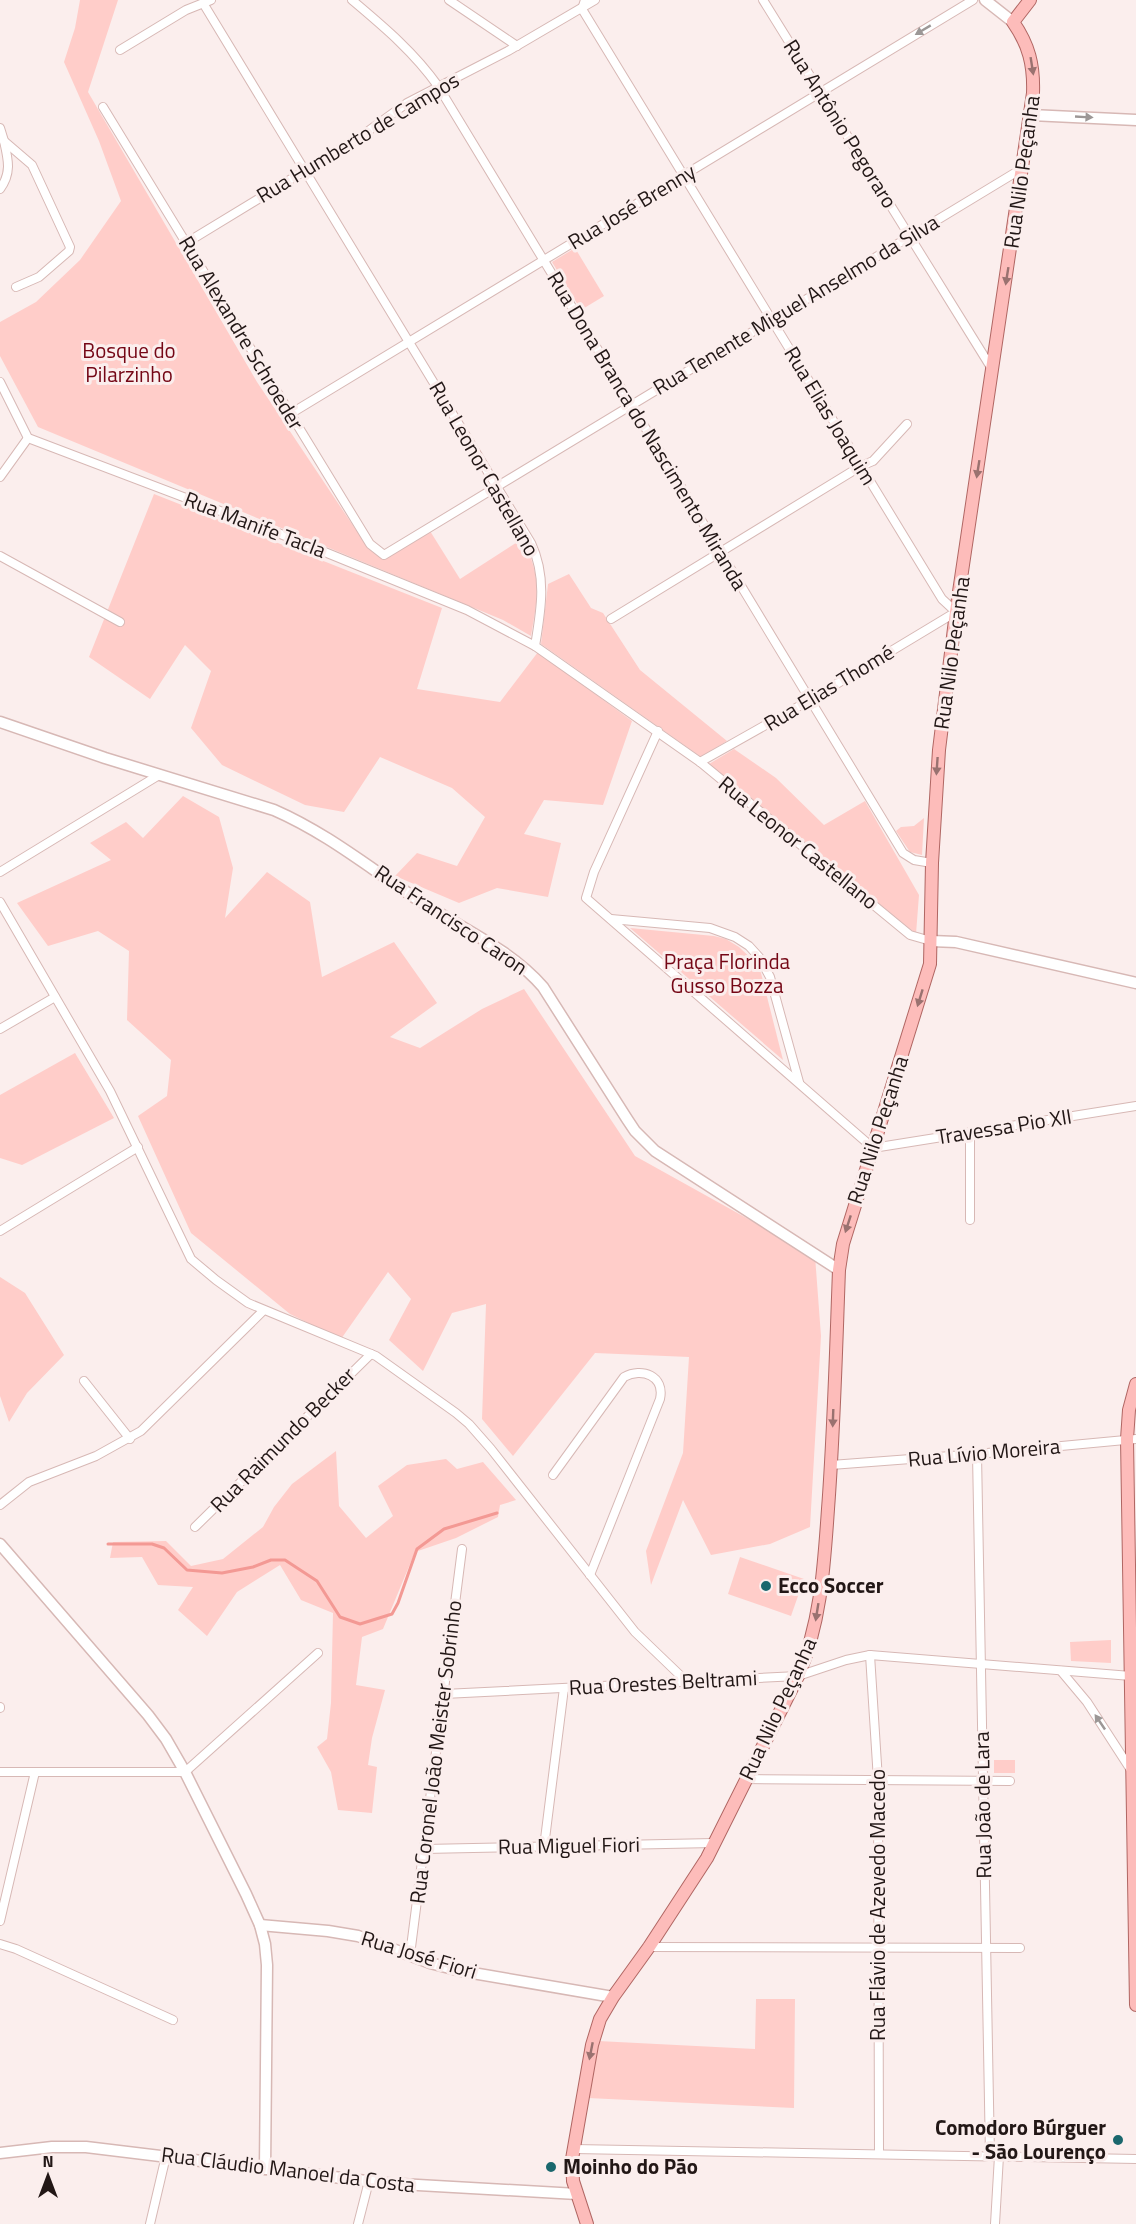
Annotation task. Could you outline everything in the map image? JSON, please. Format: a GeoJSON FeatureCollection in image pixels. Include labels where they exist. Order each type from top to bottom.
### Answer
{"type":"FeatureCollection","features":[{"type":"Feature","properties":{"kind":"main road"},"geometry":{"type":"LineString","coordinates":[[1013,22],[1030,0]]}},
{"type":"Feature","properties":{"kind":"main road","name":"Rua Nilo Peçanha"},"geometry":{"type":"LineString","coordinates":[[587,2224],[576,2194],[572,2170],[592,2045],[600,2019],[649,1947],[714,1843],[798,1676],[811,1643],[816,1619],[824,1559],[831,1465],[839,1270],[845,1234],[928,971],[939,750],[956,612],[1031,115],[1034,78],[1032,62],[1028,47],[1013,22]]}},
{"type":"Feature","properties":{"kind":"main road"},"geometry":{"type":"LineString","coordinates":[[1136,1384],[1129,1410],[1136,2005]]}},
{"type":"Feature","properties":{"kind":"street"},"geometry":{"type":"LineString","coordinates":[[120,50],[186,10],[211,0]]}},
{"type":"Feature","properties":{"kind":"street","name":"Rua Dona Branca do Nascimento Miranda"},"geometry":{"type":"LineString","coordinates":[[352,0],[411,52],[438,86],[903,853],[914,860],[932,863]]}},
{"type":"Feature","properties":{"kind":"street"},"geometry":{"type":"LineString","coordinates":[[449,0],[517,46]]}},
{"type":"Feature","properties":{"kind":"street"},"geometry":{"type":"LineString","coordinates":[[582,9],[585,0]]}},
{"type":"Feature","properties":{"kind":"street","name":"Rua Humberto de Campos"},"geometry":{"type":"LineString","coordinates":[[186,243],[370,131],[407,103],[517,46],[595,0]]}},
{"type":"Feature","properties":{"kind":"street","name":"Rua Antônio Pegoraro"},"geometry":{"type":"LineString","coordinates":[[763,0],[993,370]]}},
{"type":"Feature","properties":{"kind":"street","name":"Rua José Brenny"},"geometry":{"type":"LineString","coordinates":[[290,414],[974,0]]}},
{"type":"Feature","properties":{"kind":"street","name":"Rua Nilo Peçanha"},"geometry":{"type":"LineString","coordinates":[[985,0],[1013,22]]}},
{"type":"Feature","properties":{"kind":"street","name":"Rua Leonor Castellano"},"geometry":{"type":"LineString","coordinates":[[203,3],[531,543],[540,568],[542,601],[535,646],[700,762],[910,935],[931,941]]}},
{"type":"Feature","properties":{"kind":"street","name":"Rua Elias Joaquim"},"geometry":{"type":"LineString","coordinates":[[582,9],[942,599],[956,612]]}},
{"type":"Feature","properties":{"kind":"street","name":"Rua Alexandre Schroeder"},"geometry":{"type":"LineString","coordinates":[[103,107],[370,544],[384,555]]}},
{"type":"Feature","properties":{"kind":"street"},"geometry":{"type":"LineString","coordinates":[[1031,115],[1136,120]]}},
{"type":"Feature","properties":{"kind":"street"},"geometry":{"type":"LineString","coordinates":[[0,128],[9,170],[0,189]]}},
{"type":"Feature","properties":{"kind":"street"},"geometry":{"type":"LineString","coordinates":[[4,141],[32,165],[70,247],[69,251],[48,270],[30,282],[16,287]]}},
{"type":"Feature","properties":{"kind":"street","name":"Rua Tenente Miguel Anselmo da Silva"},"geometry":{"type":"LineString","coordinates":[[384,555],[1023,168]]}},
{"type":"Feature","properties":{"kind":"street"},"geometry":{"type":"LineString","coordinates":[[0,382],[28,438],[0,477]]}},
{"type":"Feature","properties":{"kind":"street"},"geometry":{"type":"LineString","coordinates":[[611,619],[861,466],[873,461],[907,424]]}},
{"type":"Feature","properties":{"kind":"street","name":"Rua Manife Tacla"},"geometry":{"type":"LineString","coordinates":[[28,438],[289,537],[467,610],[535,646]]}},
{"type":"Feature","properties":{"kind":"street"},"geometry":{"type":"LineString","coordinates":[[0,556],[120,622]]}},
{"type":"Feature","properties":{"kind":"street","name":"Rua Elias Thomé"},"geometry":{"type":"LineString","coordinates":[[700,762],[810,700],[956,612]]}},
{"type":"Feature","properties":{"kind":"street","name":"Rua Francisco Caron"},"geometry":{"type":"LineString","coordinates":[[0,722],[159,775],[250,802],[296,820],[342,846],[423,903],[518,963],[543,987],[627,1119],[645,1142],[666,1159],[839,1270]]}},
{"type":"Feature","properties":{"kind":"street"},"geometry":{"type":"LineString","coordinates":[[658,731],[594,872],[586,898],[873,1148]]}},
{"type":"Feature","properties":{"kind":"street"},"geometry":{"type":"LineString","coordinates":[[0,872],[159,775]]}},
{"type":"Feature","properties":{"kind":"street"},"geometry":{"type":"LineString","coordinates":[[0,902],[110,1090],[185,1248],[192,1258],[232,1293],[263,1311],[371,1353],[470,1424],[635,1632],[686,1682]]}},
{"type":"Feature","properties":{"kind":"street"},"geometry":{"type":"LineString","coordinates":[[611,919],[710,928],[735,937],[748,946],[759,957],[770,977],[799,1084]]}},
{"type":"Feature","properties":{"kind":"street"},"geometry":{"type":"LineString","coordinates":[[931,941],[956,942],[1136,983]]}},
{"type":"Feature","properties":{"kind":"street"},"geometry":{"type":"LineString","coordinates":[[0,1029],[55,996]]}},
{"type":"Feature","properties":{"kind":"street","name":"Travessa Pio XII"},"geometry":{"type":"LineString","coordinates":[[873,1148],[1136,1106]]}},
{"type":"Feature","properties":{"kind":"street"},"geometry":{"type":"LineString","coordinates":[[969,1132],[970,1220]]}},
{"type":"Feature","properties":{"kind":"street"},"geometry":{"type":"LineString","coordinates":[[0,1231],[138,1147]]}},
{"type":"Feature","properties":{"kind":"street"},"geometry":{"type":"LineString","coordinates":[[0,1505],[28,1482],[96,1456],[130,1438],[152,1422],[263,1311]]}},
{"type":"Feature","properties":{"kind":"street","name":"Rua Raimundo Becker"},"geometry":{"type":"LineString","coordinates":[[195,1527],[371,1353]]}},
{"type":"Feature","properties":{"kind":"street"},"geometry":{"type":"LineString","coordinates":[[553,1475],[624,1377],[632,1373],[640,1373],[649,1374],[655,1378],[661,1392],[660,1399],[590,1575]]}},
{"type":"Feature","properties":{"kind":"street"},"geometry":{"type":"LineString","coordinates":[[84,1381],[130,1438]]}},
{"type":"Feature","properties":{"kind":"street","name":"Rua Lívio Moreira"},"geometry":{"type":"LineString","coordinates":[[831,1465],[1131,1439]]}},
{"type":"Feature","properties":{"kind":"street","name":"Rua João de Lara"},"geometry":{"type":"LineString","coordinates":[[977,1454],[990,2156]]}},
{"type":"Feature","properties":{"kind":"street"},"geometry":{"type":"LineString","coordinates":[[0,1544],[148,1715],[165,1739],[185,1773],[260,1925],[267,1954],[265,2169]]}},
{"type":"Feature","properties":{"kind":"street","name":"Rua Coronel João Meister Sobrinho"},"geometry":{"type":"LineString","coordinates":[[410,1955],[462,1549]]}},
{"type":"Feature","properties":{"kind":"street"},"geometry":{"type":"LineString","coordinates":[[0,1772],[185,1773],[318,1653]]}},
{"type":"Feature","properties":{"kind":"street","name":"Rua Orestes Beltrami"},"geometry":{"type":"LineString","coordinates":[[444,1694],[798,1676],[846,1660],[870,1655],[1131,1676]]}},
{"type":"Feature","properties":{"kind":"street","name":"Rua Flávio de Azevedo Macedo"},"geometry":{"type":"LineString","coordinates":[[870,1655],[878,1780],[879,2154]]}},
{"type":"Feature","properties":{"kind":"street"},"geometry":{"type":"LineString","coordinates":[[1061,1671],[1087,1702],[1133,1779]]}},
{"type":"Feature","properties":{"kind":"street"},"geometry":{"type":"LineString","coordinates":[[544,1846],[564,1688]]}},
{"type":"Feature","properties":{"kind":"street"},"geometry":{"type":"LineString","coordinates":[[0,1921],[35,1772]]}},
{"type":"Feature","properties":{"kind":"street"},"geometry":{"type":"LineString","coordinates":[[745,1779],[1010,1781]]}},
{"type":"Feature","properties":{"kind":"street","name":"Rua Miguel Fiori"},"geometry":{"type":"LineString","coordinates":[[424,1849],[714,1843]]}},
{"type":"Feature","properties":{"kind":"street","name":"Rua José Fiori"},"geometry":{"type":"LineString","coordinates":[[260,1925],[351,1934],[461,1971],[613,1997]]}},
{"type":"Feature","properties":{"kind":"street"},"geometry":{"type":"LineString","coordinates":[[0,1944],[16,1949],[173,2020]]}},
{"type":"Feature","properties":{"kind":"street"},"geometry":{"type":"LineString","coordinates":[[649,1947],[1020,1948]]}},
{"type":"Feature","properties":{"kind":"street","name":"Rua Cláudio Manoel da Costa"},"geometry":{"type":"LineString","coordinates":[[0,2153],[52,2147],[86,2147],[369,2181],[576,2194]]}},
{"type":"Feature","properties":{"kind":"street"},"geometry":{"type":"LineString","coordinates":[[574,2149],[1136,2159]]}},
{"type":"Feature","properties":{"kind":"street"},"geometry":{"type":"LineString","coordinates":[[150,2224],[166,2156]]}},
{"type":"Feature","properties":{"kind":"street"},"geometry":{"type":"LineString","coordinates":[[995,2224],[999,2156]]}},
{"type":"Feature","properties":{"kind":"street"},"geometry":{"type":"LineString","coordinates":[[358,2224],[369,2181]]}},
{"type":"Feature","properties":{"kind":"green space","name":"Bosque do Pilarzinho"},"geometry":{"type":"Polygon","coordinates":[[[80,0],[118,0],[88,92],[257,382],[366,545],[382,559],[430,531],[460,579],[522,539],[533,564],[537,586],[531,636],[503,620],[38,427],[0,356],[0,322],[36,302],[80,260],[121,201],[99,141],[64,62],[75,28],[80,0]]]}},
{"type":"Feature","properties":{"kind":"green space"},"geometry":{"type":"Polygon","coordinates":[[[575,248],[604,296],[581,310],[552,262],[575,248]]]}},
{"type":"Feature","properties":{"kind":"green space"},"geometry":{"type":"Polygon","coordinates":[[[154,494],[442,608],[417,689],[500,702],[538,652],[632,721],[603,805],[544,800],[524,834],[561,843],[548,897],[497,888],[459,903],[395,876],[417,853],[457,866],[485,817],[452,788],[380,757],[344,812],[305,805],[222,765],[191,728],[211,671],[185,645],[150,699],[89,657],[154,494]]]}},
{"type":"Feature","properties":{"kind":"green space"},"geometry":{"type":"Polygon","coordinates":[[[569,574],[591,608],[603,613],[640,670],[727,741],[701,757],[541,644],[548,584],[569,574]]]}},
{"type":"Feature","properties":{"kind":"green space"},"geometry":{"type":"Polygon","coordinates":[[[734,749],[776,778],[824,825],[865,801],[919,895],[916,934],[709,764],[734,749]]]}},
{"type":"Feature","properties":{"kind":"green space"},"geometry":{"type":"Polygon","coordinates":[[[183,796],[219,817],[233,868],[225,918],[267,872],[310,902],[322,977],[394,942],[437,1003],[390,1037],[420,1048],[482,1009],[524,989],[635,1156],[815,1256],[821,1336],[810,1527],[770,1544],[711,1555],[683,1500],[651,1585],[646,1551],[683,1453],[689,1357],[595,1353],[513,1456],[482,1419],[486,1304],[452,1313],[423,1371],[389,1340],[411,1299],[388,1272],[341,1339],[290,1314],[191,1233],[138,1116],[167,1096],[171,1060],[127,1020],[129,951],[98,931],[48,946],[17,903],[111,860],[90,843],[126,822],[143,838],[183,796]]]}},
{"type":"Feature","properties":{"kind":"green space"},"geometry":{"type":"Polygon","coordinates":[[[924,818],[922,855],[910,852],[896,831],[901,827],[914,826],[924,818]]]}},
{"type":"Feature","properties":{"kind":"green space","name":"Praça Florinda Gusso Bozza"},"geometry":{"type":"Polygon","coordinates":[[[630,928],[714,936],[726,939],[739,947],[757,964],[761,973],[783,1060],[630,928]]]}},
{"type":"Feature","properties":{"kind":"green space"},"geometry":{"type":"Polygon","coordinates":[[[75,1053],[114,1118],[22,1165],[0,1158],[0,1095],[75,1053]]]}},
{"type":"Feature","properties":{"kind":"green space"},"geometry":{"type":"Polygon","coordinates":[[[0,1277],[25,1293],[64,1355],[27,1393],[9,1422],[0,1396],[0,1277]]]}},
{"type":"Feature","properties":{"kind":"green space"},"geometry":{"type":"Polygon","coordinates":[[[336,1451],[339,1506],[366,1538],[393,1516],[378,1486],[407,1465],[446,1459],[457,1469],[483,1462],[516,1500],[500,1505],[498,1517],[456,1538],[415,1552],[383,1629],[362,1637],[356,1685],[385,1690],[372,1738],[368,1765],[377,1767],[372,1813],[338,1810],[331,1772],[317,1747],[327,1739],[331,1703],[333,1613],[301,1600],[280,1565],[237,1592],[207,1636],[178,1610],[193,1587],[158,1585],[142,1557],[110,1558],[113,1542],[166,1541],[191,1566],[223,1559],[263,1527],[274,1507],[292,1484],[336,1451]]]}},
{"type":"Feature","properties":{"kind":"green space","name":"Ecco Soccer"},"geometry":{"type":"Polygon","coordinates":[[[740,1557],[804,1579],[791,1616],[728,1594],[740,1557]]]}},
{"type":"Feature","properties":{"kind":"green space"},"geometry":{"type":"Polygon","coordinates":[[[1111,1640],[1111,1663],[1071,1661],[1070,1642],[1111,1640]]]}},
{"type":"Feature","properties":{"kind":"green space"},"geometry":{"type":"Polygon","coordinates":[[[994,1760],[1015,1760],[1015,1773],[994,1773],[994,1760]]]}},
{"type":"Feature","properties":{"kind":"green space"},"geometry":{"type":"Polygon","coordinates":[[[756,1999],[795,1999],[794,2108],[588,2098],[598,2041],[755,2049],[756,1999]]]}},
{"type":"Feature","properties":{"kind":"waterway"},"geometry":{"type":"LineString","coordinates":[[108,1544],[152,1544],[164,1548],[187,1570],[222,1573],[253,1567],[271,1560],[285,1560],[317,1581],[340,1617],[360,1624],[392,1614],[417,1549],[444,1529],[497,1513]]}},
{"type":"Feature","properties":{"kind":"place","name":"Ecco Soccer"},"geometry":{"type":"Point","coordinates":[766,1586]}},
{"type":"Feature","properties":{"kind":"place","name":"Comodoro Búrguer - São Lourenço"},"geometry":{"type":"Point","coordinates":[1118,2140]}},
{"type":"Feature","properties":{"kind":"place","name":"Moinho do Pão"},"geometry":{"type":"Point","coordinates":[551,2167]}}]}
